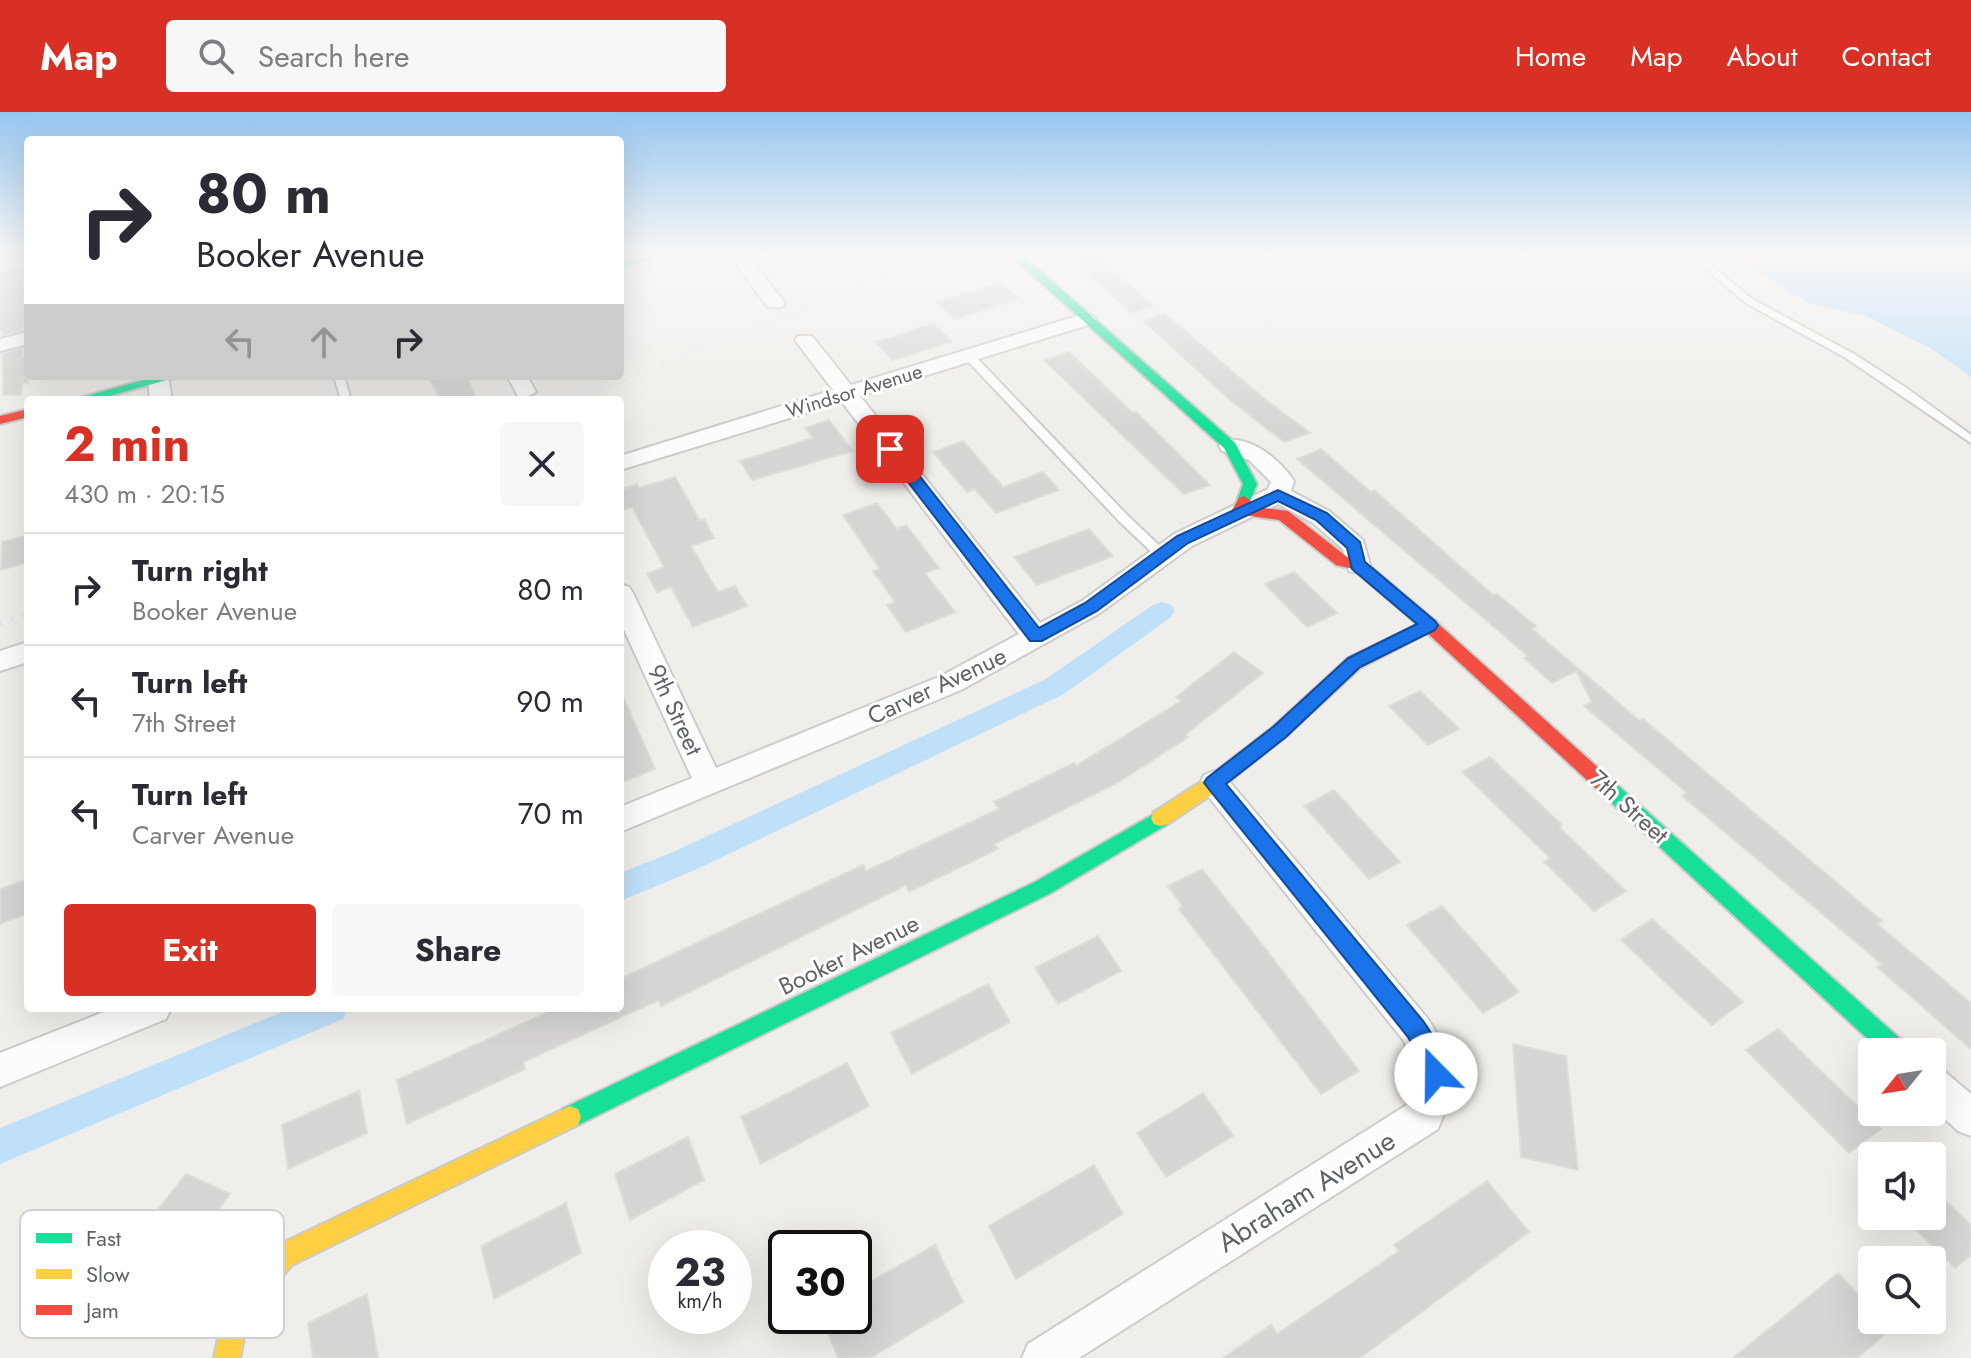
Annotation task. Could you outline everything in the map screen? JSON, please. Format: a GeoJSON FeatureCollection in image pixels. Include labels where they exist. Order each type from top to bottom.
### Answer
{"type":"FeatureCollection","features":[{"type":"Feature","properties":{"kind":"street"},"geometry":{"type":"LineString","coordinates":[[1077,310],[1230,446],[1250,484],[1240,510]]}},
{"type":"Feature","properties":{"kind":"street","name":"Windsor Avenue"},"geometry":{"type":"LineString","coordinates":[[624,462],[1087,319]]}},
{"type":"Feature","properties":{"kind":"street"},"geometry":{"type":"LineString","coordinates":[[0,345],[24,339]]}},
{"type":"Feature","properties":{"kind":"street"},"geometry":{"type":"LineString","coordinates":[[805,340],[1036,637]]}},
{"type":"Feature","properties":{"kind":"street"},"geometry":{"type":"LineString","coordinates":[[110,396],[162,389]]}},
{"type":"Feature","properties":{"kind":"street"},"geometry":{"type":"LineString","coordinates":[[0,420],[24,414]]}},
{"type":"Feature","properties":{"kind":"street"},"geometry":{"type":"LineString","coordinates":[[1230,446],[1257,455],[1283,481],[1278,494]]}},
{"type":"Feature","properties":{"kind":"street","name":"Carver Avenue"},"geometry":{"type":"LineString","coordinates":[[624,818],[915,700],[1091,607],[1161,554],[1240,510],[1278,494]]}},
{"type":"Feature","properties":{"kind":"street","name":"7th Street"},"geometry":{"type":"LineString","coordinates":[[1278,494],[1321,517],[1354,546],[1358,565]]}},
{"type":"Feature","properties":{"kind":"street","name":"7th Street"},"geometry":{"type":"LineString","coordinates":[[1240,510],[1283,515],[1342,561],[1358,565],[1429,625],[1883,1038]]}},
{"type":"Feature","properties":{"kind":"street","name":"9th Street"},"geometry":{"type":"LineString","coordinates":[[624,602],[709,784]]}},
{"type":"Feature","properties":{"kind":"street","name":"Booker Avenue"},"geometry":{"type":"LineString","coordinates":[[284,1256],[1042,888],[1125,841],[1214,783],[1279,732],[1354,663],[1429,625]]}},
{"type":"Feature","properties":{"kind":"street"},"geometry":{"type":"LineString","coordinates":[[0,661],[24,653]]}},
{"type":"Feature","properties":{"kind":"street","name":"Abraham Avenue"},"geometry":{"type":"LineString","coordinates":[[1042,1358],[1425,1116],[1434,1097],[1436,1074],[1416,1030],[1214,783]]}},
{"type":"Feature","properties":{"kind":"street"},"geometry":{"type":"LineString","coordinates":[[0,1070],[144,1012]]}},
{"type":"Feature","properties":{"kind":"street"},"geometry":{"type":"LineString","coordinates":[[1946,1096],[1971,1118]]}},
{"type":"Feature","properties":{"kind":"street","name":"Booker Avenue"},"geometry":{"type":"LineString","coordinates":[[227,1358],[228,1338]]}},
{"type":"Feature","properties":{"kind":"lane"},"geometry":{"type":"LineString","coordinates":[[1766,310],[1850,356],[1971,440]]}},
{"type":"Feature","properties":{"kind":"lane"},"geometry":{"type":"LineString","coordinates":[[968,355],[1161,554]]}},
{"type":"Feature","properties":{"kind":"water"},"geometry":{"type":"Polygon","coordinates":[[[1839,310],[1971,310],[1971,377],[1930,348],[1866,316],[1839,310]]]}},
{"type":"Feature","properties":{"kind":"building"},"geometry":{"type":"Polygon","coordinates":[[[0,310],[24,310],[23,330],[3,335],[3,330],[0,330],[0,310]]]}},
{"type":"Feature","properties":{"kind":"building"},"geometry":{"type":"Polygon","coordinates":[[[945,310],[982,310],[954,319],[945,310]]]}},
{"type":"Feature","properties":{"kind":"building"},"geometry":{"type":"Polygon","coordinates":[[[1165,314],[1266,400],[1310,433],[1284,442],[1229,399],[1143,321],[1165,314]]]}},
{"type":"Feature","properties":{"kind":"building"},"geometry":{"type":"Polygon","coordinates":[[[934,324],[951,342],[892,360],[876,342],[934,324]]]}},
{"type":"Feature","properties":{"kind":"building"},"geometry":{"type":"Polygon","coordinates":[[[23,348],[24,380],[28,383],[22,384],[21,395],[3,395],[3,353],[23,348]]]}},
{"type":"Feature","properties":{"kind":"building"},"geometry":{"type":"Polygon","coordinates":[[[1069,352],[1210,485],[1184,494],[1044,360],[1069,352]]]}},
{"type":"Feature","properties":{"kind":"building"},"geometry":{"type":"Polygon","coordinates":[[[430,380],[469,380],[475,396],[439,396],[430,380]]]}},
{"type":"Feature","properties":{"kind":"building"},"geometry":{"type":"Polygon","coordinates":[[[829,420],[853,451],[752,480],[740,461],[813,438],[805,428],[829,420]]]}},
{"type":"Feature","properties":{"kind":"building"},"geometry":{"type":"Polygon","coordinates":[[[963,441],[1003,487],[1043,472],[1059,490],[996,513],[975,489],[967,492],[933,452],[963,441]]]}},
{"type":"Feature","properties":{"kind":"building"},"geometry":{"type":"Polygon","coordinates":[[[1321,449],[1371,492],[1374,490],[1493,595],[1497,594],[1536,626],[1532,629],[1882,921],[1877,924],[1971,1003],[1971,1049],[1877,967],[1882,964],[1682,796],[1687,793],[1584,706],[1592,702],[1576,671],[1552,683],[1524,658],[1528,656],[1297,459],[1321,449]]]}},
{"type":"Feature","properties":{"kind":"building"},"geometry":{"type":"Polygon","coordinates":[[[675,477],[700,521],[704,519],[714,538],[691,546],[718,592],[735,586],[747,606],[693,627],[671,587],[657,592],[647,574],[664,567],[632,507],[624,510],[624,489],[637,484],[639,488],[675,477]]]}},
{"type":"Feature","properties":{"kind":"building"},"geometry":{"type":"Polygon","coordinates":[[[877,503],[897,529],[906,525],[939,568],[925,573],[955,612],[906,632],[887,605],[895,602],[873,571],[880,569],[843,515],[877,503]]]}},
{"type":"Feature","properties":{"kind":"building"},"geometry":{"type":"Polygon","coordinates":[[[1089,529],[1113,556],[1037,585],[1014,557],[1089,529]]]}},
{"type":"Feature","properties":{"kind":"building"},"geometry":{"type":"Polygon","coordinates":[[[24,536],[24,563],[1,570],[2,542],[24,536]]]}},
{"type":"Feature","properties":{"kind":"building"},"geometry":{"type":"Polygon","coordinates":[[[1294,572],[1337,613],[1307,627],[1265,584],[1294,572]]]}},
{"type":"Feature","properties":{"kind":"building"},"geometry":{"type":"Polygon","coordinates":[[[1234,652],[1263,673],[1185,735],[1188,737],[1119,782],[994,844],[998,849],[909,892],[906,885],[661,1006],[659,1000],[523,1062],[525,1069],[407,1124],[397,1080],[548,1012],[624,1012],[624,977],[863,865],[866,871],[999,809],[994,802],[1074,763],[1076,766],[1181,701],[1176,697],[1234,652]]]}},
{"type":"Feature","properties":{"kind":"building"},"geometry":{"type":"Polygon","coordinates":[[[1420,691],[1459,729],[1428,745],[1389,706],[1420,691]]]}},
{"type":"Feature","properties":{"kind":"building"},"geometry":{"type":"Polygon","coordinates":[[[624,699],[655,769],[624,781],[624,699]]]}},
{"type":"Feature","properties":{"kind":"building"},"geometry":{"type":"Polygon","coordinates":[[[1490,757],[1626,891],[1594,911],[1544,862],[1550,858],[1462,772],[1490,757]]]}},
{"type":"Feature","properties":{"kind":"building"},"geometry":{"type":"Polygon","coordinates":[[[1334,790],[1400,862],[1369,879],[1304,806],[1334,790]]]}},
{"type":"Feature","properties":{"kind":"building"},"geometry":{"type":"Polygon","coordinates":[[[1202,869],[1359,1071],[1321,1094],[1179,909],[1183,907],[1168,886],[1202,869]]]}},
{"type":"Feature","properties":{"kind":"building"},"geometry":{"type":"Polygon","coordinates":[[[24,880],[24,915],[0,924],[0,889],[24,880]]]}},
{"type":"Feature","properties":{"kind":"building"},"geometry":{"type":"Polygon","coordinates":[[[1442,906],[1519,992],[1483,1013],[1407,925],[1442,906]]]}},
{"type":"Feature","properties":{"kind":"building"},"geometry":{"type":"Polygon","coordinates":[[[1652,919],[1743,1002],[1712,1025],[1683,999],[1621,940],[1652,919]]]}},
{"type":"Feature","properties":{"kind":"building"},"geometry":{"type":"Polygon","coordinates":[[[1098,936],[1121,971],[1058,1004],[1035,968],[1098,936]]]}},
{"type":"Feature","properties":{"kind":"building"},"geometry":{"type":"Polygon","coordinates":[[[988,984],[1010,1022],[912,1074],[891,1033],[988,984]]]}},
{"type":"Feature","properties":{"kind":"building"},"geometry":{"type":"Polygon","coordinates":[[[1778,1029],[1858,1107],[1858,1126],[1878,1126],[1881,1129],[1864,1142],[1858,1142],[1858,1146],[1849,1153],[1746,1050],[1778,1029]]]}},
{"type":"Feature","properties":{"kind":"building"},"geometry":{"type":"Polygon","coordinates":[[[1513,1044],[1566,1056],[1578,1170],[1521,1157],[1513,1044]]]}},
{"type":"Feature","properties":{"kind":"building"},"geometry":{"type":"Polygon","coordinates":[[[847,1063],[869,1106],[761,1164],[741,1117],[847,1063]]]}},
{"type":"Feature","properties":{"kind":"building"},"geometry":{"type":"Polygon","coordinates":[[[359,1091],[367,1133],[288,1169],[282,1125],[359,1091]]]}},
{"type":"Feature","properties":{"kind":"building"},"geometry":{"type":"Polygon","coordinates":[[[1203,1093],[1233,1136],[1166,1177],[1137,1133],[1203,1093]]]}},
{"type":"Feature","properties":{"kind":"building"},"geometry":{"type":"Polygon","coordinates":[[[688,1137],[704,1180],[630,1220],[615,1174],[688,1137]]]}},
{"type":"Feature","properties":{"kind":"building"},"geometry":{"type":"Polygon","coordinates":[[[1094,1165],[1123,1214],[1016,1279],[989,1226],[1094,1165]]]}},
{"type":"Feature","properties":{"kind":"building"},"geometry":{"type":"Polygon","coordinates":[[[186,1174],[230,1194],[218,1210],[158,1210],[186,1174]]]}},
{"type":"Feature","properties":{"kind":"building"},"geometry":{"type":"Polygon","coordinates":[[[1487,1181],[1529,1232],[1360,1358],[1223,1358],[1271,1325],[1277,1334],[1399,1251],[1394,1245],[1487,1181]]]}},
{"type":"Feature","properties":{"kind":"building"},"geometry":{"type":"Polygon","coordinates":[[[1946,1201],[1971,1225],[1971,1255],[1955,1268],[1946,1259],[1946,1246],[1933,1246],[1916,1230],[1946,1230],[1946,1201]]]}},
{"type":"Feature","properties":{"kind":"building"},"geometry":{"type":"Polygon","coordinates":[[[566,1203],[581,1253],[494,1299],[481,1246],[566,1203]]]}},
{"type":"Feature","properties":{"kind":"building"},"geometry":{"type":"Polygon","coordinates":[[[935,1245],[963,1302],[870,1358],[838,1358],[828,1334],[872,1334],[872,1281],[935,1245]]]}},
{"type":"Feature","properties":{"kind":"building"},"geometry":{"type":"Polygon","coordinates":[[[1838,1273],[1858,1294],[1858,1334],[1885,1334],[1857,1358],[1733,1358],[1838,1273]]]}},
{"type":"Feature","properties":{"kind":"building"},"geometry":{"type":"Polygon","coordinates":[[[367,1294],[378,1358],[313,1358],[308,1323],[367,1294]]]}},
{"type":"Feature","properties":{"kind":"waterway"},"geometry":{"type":"LineString","coordinates":[[624,885],[684,861],[1054,687],[1162,611]]}},
{"type":"Feature","properties":{"kind":"waterway"},"geometry":{"type":"LineString","coordinates":[[0,1146],[321,1012]]}},
{"type":"Feature","properties":{"kind":"railway"},"geometry":{"type":"LineString","coordinates":[[624,380],[802,310]]}},
{"type":"Feature","properties":{"kind":"railway"},"geometry":{"type":"LineString","coordinates":[[582,396],[623,380]]}},
{"type":"Feature","properties":{"kind":"railway"},"geometry":{"type":"LineString","coordinates":[[561,396],[583,387]]}},
{"type":"Feature","properties":{"kind":"railway"},"geometry":{"type":"LineString","coordinates":[[0,624],[24,615]]}},
{"type":"Feature","properties":{"kind":"traffic: fast"},"geometry":{"type":"LineString","coordinates":[[1078,310],[1230,446],[1250,484],[1244,501]]}},
{"type":"Feature","properties":{"kind":"traffic: fast"},"geometry":{"type":"LineString","coordinates":[[95,396],[158,380]]}},
{"type":"Feature","properties":{"kind":"traffic: fast"},"geometry":{"type":"LineString","coordinates":[[1607,787],[1883,1038]]}},
{"type":"Feature","properties":{"kind":"traffic: fast"},"geometry":{"type":"LineString","coordinates":[[570,1117],[1042,888],[1161,818]]}},
{"type":"Feature","properties":{"kind":"traffic: slow"},"geometry":{"type":"LineString","coordinates":[[1161,818],[1214,783],[1279,732],[1354,663],[1429,625]]}},
{"type":"Feature","properties":{"kind":"traffic: slow"},"geometry":{"type":"LineString","coordinates":[[284,1256],[570,1117]]}},
{"type":"Feature","properties":{"kind":"traffic: slow"},"geometry":{"type":"LineString","coordinates":[[227,1358],[231,1338]]}},
{"type":"Feature","properties":{"kind":"traffic: jam"},"geometry":{"type":"LineString","coordinates":[[0,420],[24,414]]}},
{"type":"Feature","properties":{"kind":"traffic: jam"},"geometry":{"type":"LineString","coordinates":[[1244,501],[1240,510],[1283,515],[1342,561],[1358,565],[1429,625],[1607,787]]}},
{"type":"Feature","properties":{"kind":"route"},"geometry":{"type":"LineString","coordinates":[[890,449],[1036,637],[1091,607],[1183,540],[1278,494],[1321,517],[1354,546],[1358,565],[1429,625],[1354,663],[1279,732],[1214,783],[1416,1030],[1429,1052],[1436,1074]]}}]}
